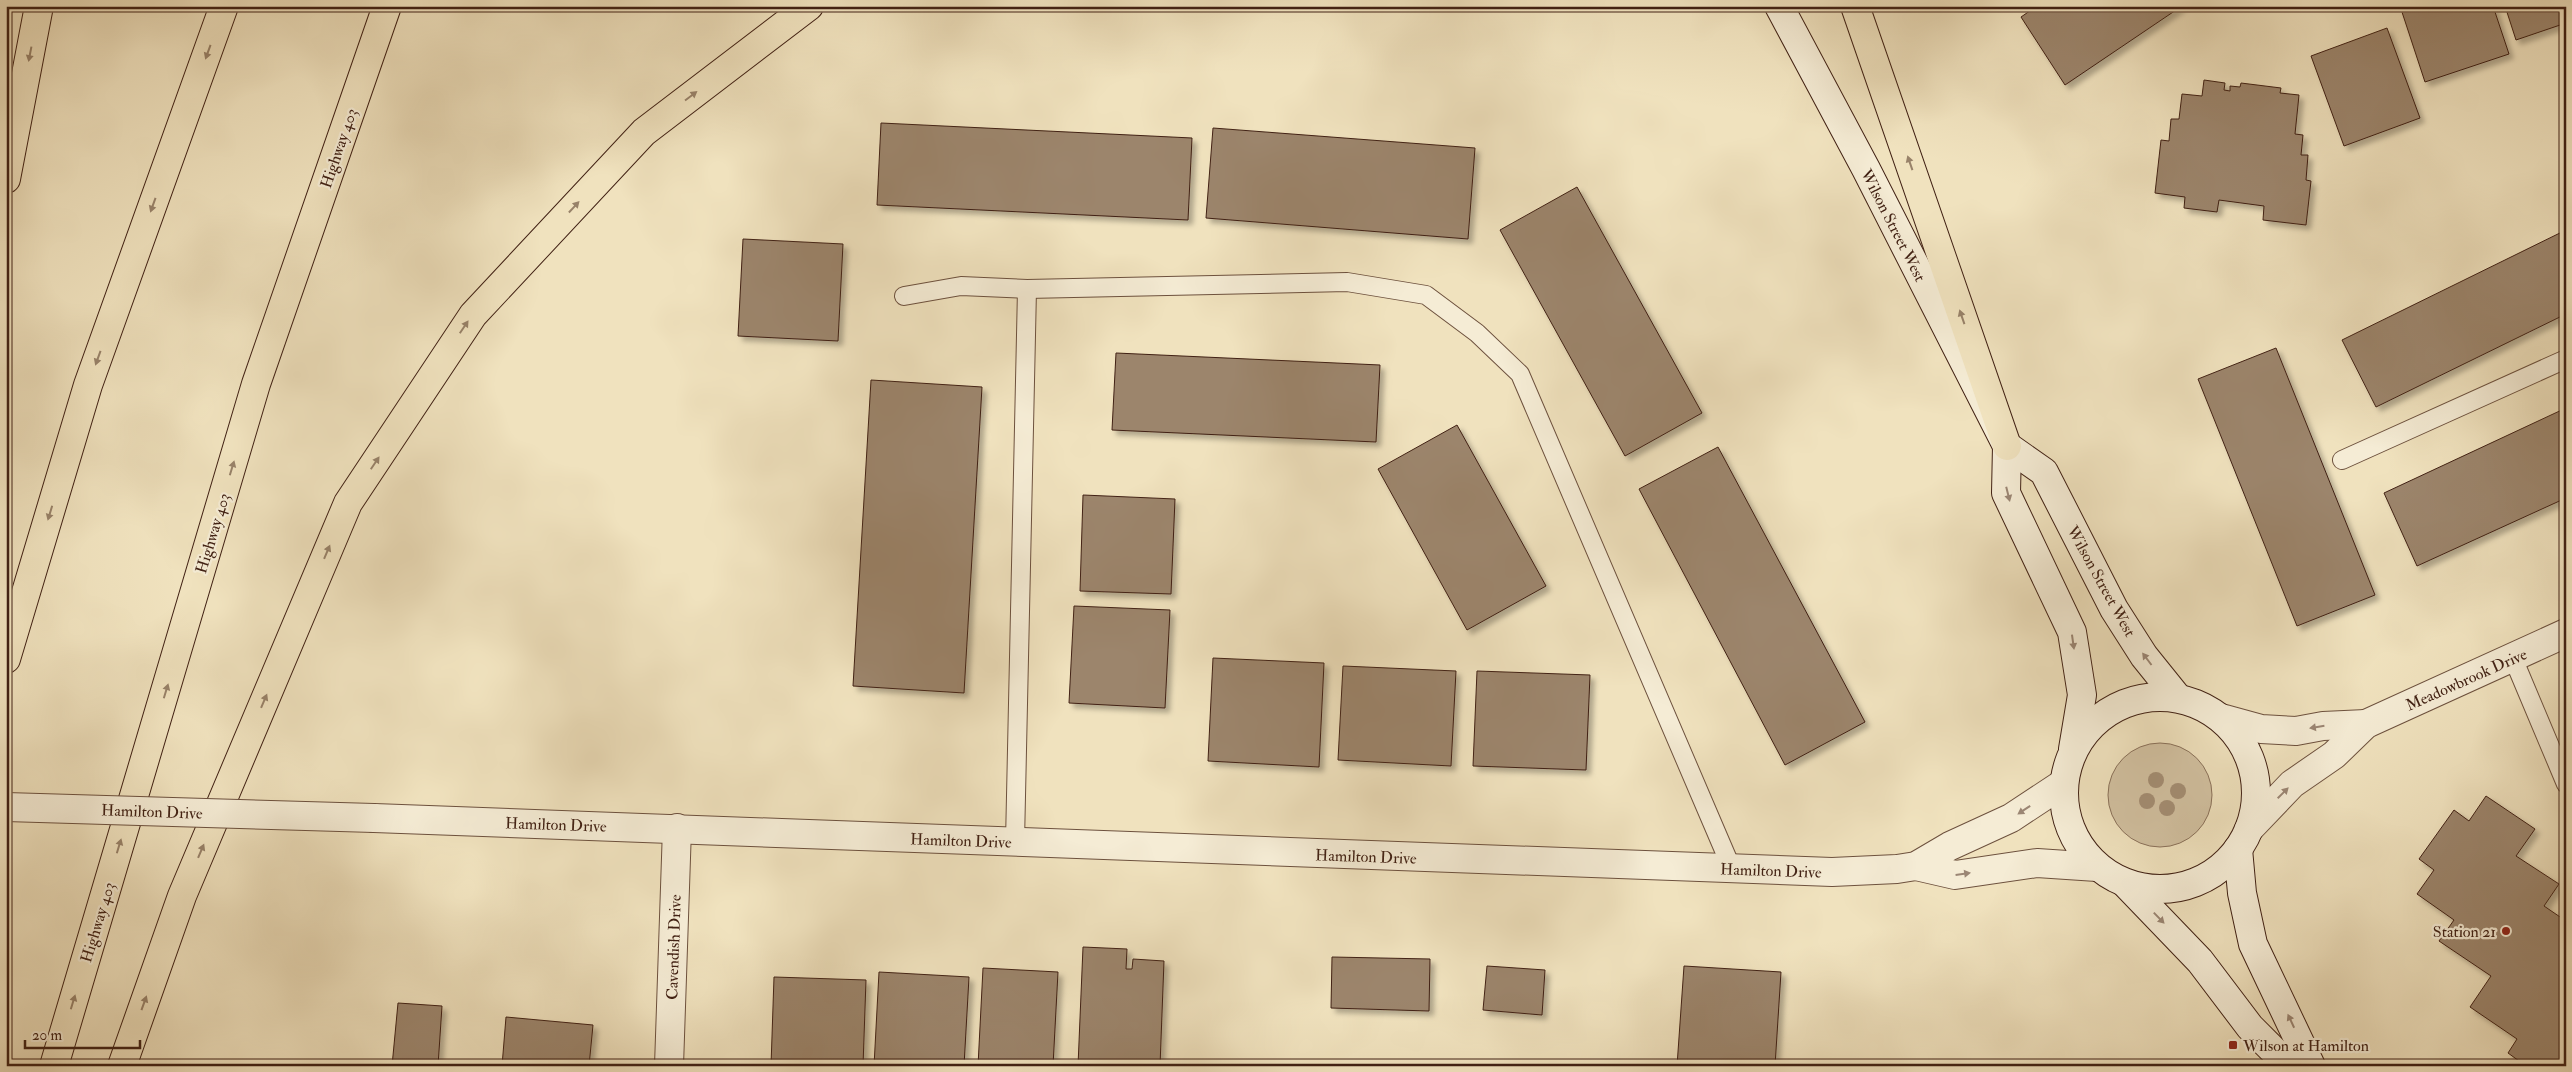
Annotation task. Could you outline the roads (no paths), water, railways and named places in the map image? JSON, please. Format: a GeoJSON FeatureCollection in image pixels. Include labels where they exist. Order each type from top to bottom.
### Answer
{"type":"FeatureCollection","features":[{"type":"Feature","properties":{"kind":"highway"},"geometry":{"type":"LineString","coordinates":[[6,179],[39,6]]}},
{"type":"Feature","properties":{"kind":"highway"},"geometry":{"type":"LineString","coordinates":[[6,659],[88,385],[224,6]]}},
{"type":"Feature","properties":{"kind":"highway","name":"Highway 403"},"geometry":{"type":"LineString","coordinates":[[54,1066],[256,384],[387,6]]}},
{"type":"Feature","properties":{"kind":"highway"},"geometry":{"type":"LineString","coordinates":[[122,1066],[182,896],[348,503],[479,308],[644,132],[809,6]]}},
{"type":"Feature","properties":{"kind":"highway"},"geometry":{"type":"LineString","coordinates":[[1855,6],[2006,446]]}},
{"type":"Feature","properties":{"kind":"street","name":"Wilson Street West"},"geometry":{"type":"LineString","coordinates":[[1779,6],[1866,169],[2006,446],[2006,493],[2072,632],[2082,695],[2074,749]]}},
{"type":"Feature","properties":{"kind":"street","name":"Wilson Street West"},"geometry":{"type":"LineString","coordinates":[[2006,446],[2044,472],[2114,610],[2144,656],[2177,697]]}},
{"type":"Feature","properties":{"kind":"street","name":"Meadowbrook Drive"},"geometry":{"type":"LineString","coordinates":[[2125,883],[2156,890],[2187,885],[2215,871],[2292,784],[2334,755],[2366,724],[2566,634]]}},
{"type":"Feature","properties":{"kind":"street"},"geometry":{"type":"LineString","coordinates":[[2289,1066],[2250,1027],[2200,961],[2125,883],[2097,867],[2077,843],[2065,814],[2064,783],[2074,749],[2092,724],[2117,706],[2146,697],[2177,697],[2200,704],[2221,718],[2241,740],[2253,769],[2256,799],[2243,839],[2242,894],[2253,944],[2311,1066]]}},
{"type":"Feature","properties":{"kind":"street","name":"Meadowbrook Drive"},"geometry":{"type":"LineString","coordinates":[[2221,718],[2261,729],[2296,730],[2323,726],[2366,724]]}},
{"type":"Feature","properties":{"kind":"street","name":"Hamilton Drive"},"geometry":{"type":"LineString","coordinates":[[6,807],[677,828],[1832,872],[1897,869],[1916,866],[1950,846],[2012,818],[2064,783]]}},
{"type":"Feature","properties":{"kind":"street","name":"Cavendish Drive"},"geometry":{"type":"LineString","coordinates":[[669,1066],[677,828]]}},
{"type":"Feature","properties":{"kind":"street","name":"Hamilton Drive"},"geometry":{"type":"LineString","coordinates":[[1916,866],[1955,875],[2037,863],[2097,867]]}},
{"type":"Feature","properties":{"kind":"lane"},"geometry":{"type":"LineString","coordinates":[[904,296],[961,286],[1027,289],[1347,282],[1426,295],[1477,334],[1520,374],[1732,869]]}},
{"type":"Feature","properties":{"kind":"lane"},"geometry":{"type":"LineString","coordinates":[[1015,842],[1027,289]]}},
{"type":"Feature","properties":{"kind":"lane"},"geometry":{"type":"LineString","coordinates":[[2342,460],[2566,359]]}},
{"type":"Feature","properties":{"kind":"lane"},"geometry":{"type":"LineString","coordinates":[[2513,658],[2566,784]]}},
{"type":"Feature","properties":{"kind":"place","name":"Station 21"},"geometry":{"type":"Point","coordinates":[2506,931]}},
{"type":"Feature","properties":{"kind":"place","name":"Wilson at Hamilton"},"geometry":{"type":"Point","coordinates":[2233,1045]}}]}
